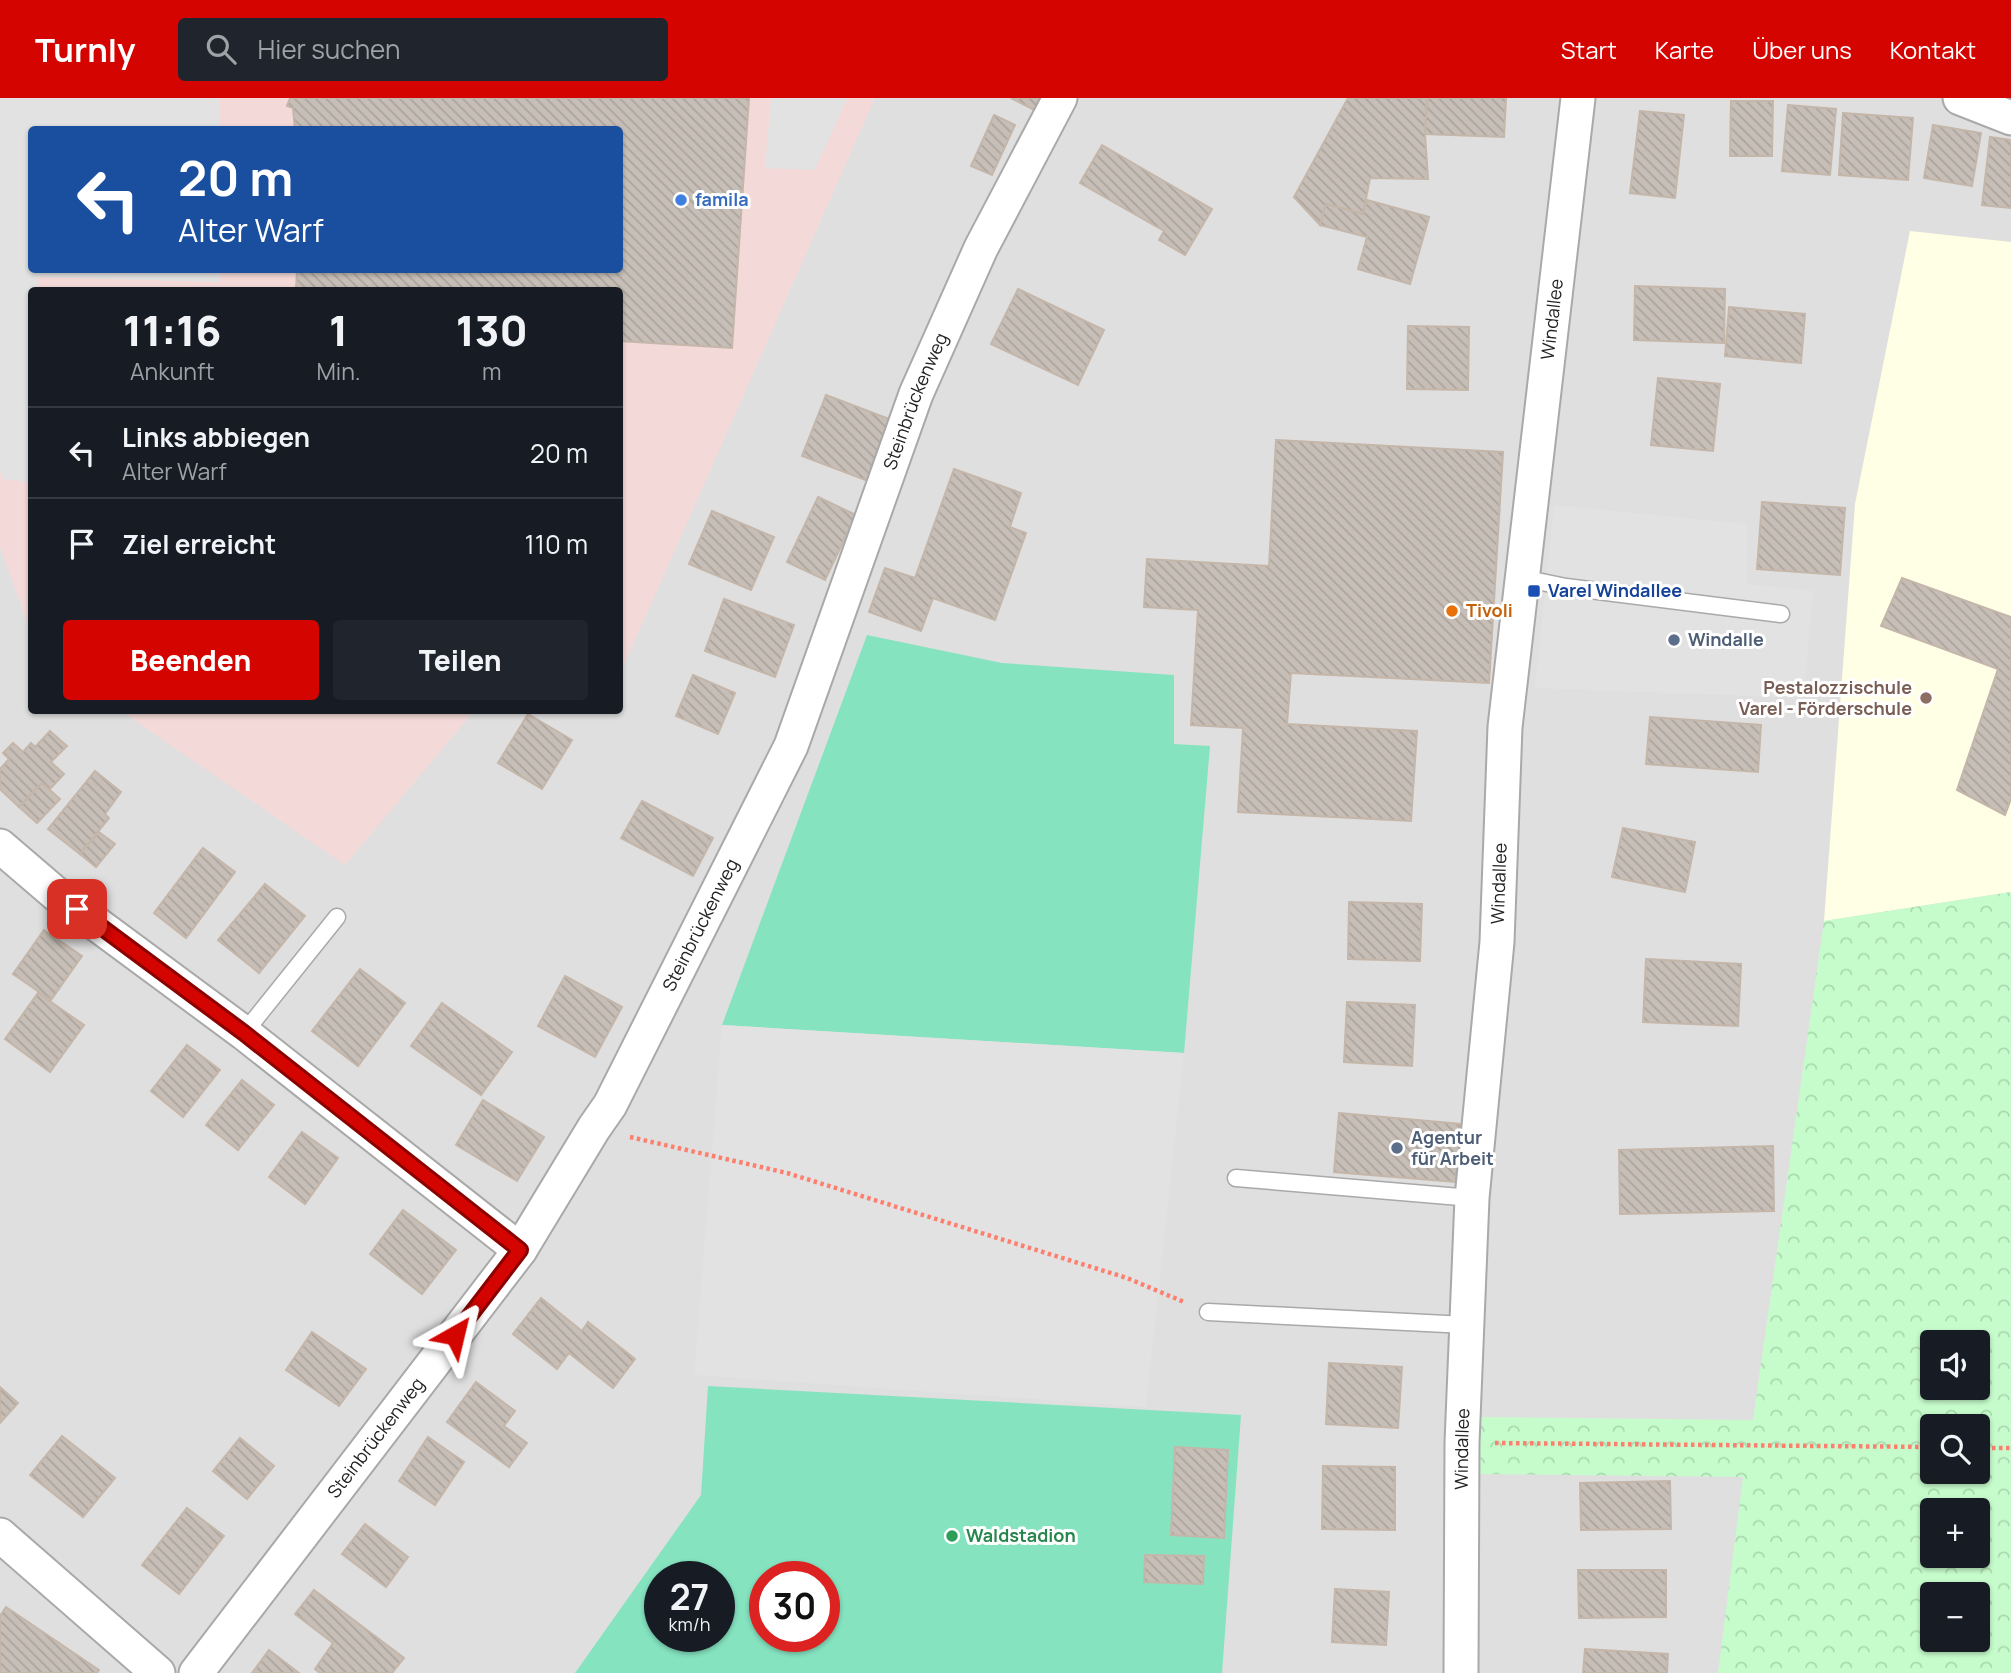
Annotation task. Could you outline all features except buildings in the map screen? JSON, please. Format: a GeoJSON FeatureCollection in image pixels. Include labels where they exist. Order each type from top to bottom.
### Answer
{"type":"FeatureCollection","features":[{"type":"Feature","properties":{"kind":"street","name":"Steinbrückenweg"},"geometry":{"type":"LineString","coordinates":[[196,1673],[520,1250],[593,1128],[610,1105],[791,746],[916,394],[981,248],[1060,98]]}},
{"type":"Feature","properties":{"kind":"street","name":"Windallee"},"geometry":{"type":"LineString","coordinates":[[1461,1673],[1462,1443],[1466,1325],[1472,1198],[1497,942],[1504,727],[1578,98]]}},
{"type":"Feature","properties":{"kind":"street"},"geometry":{"type":"LineString","coordinates":[[1960,98],[2011,118]]}},
{"type":"Feature","properties":{"kind":"street"},"geometry":{"type":"LineString","coordinates":[[0,846],[57,894],[244,1033],[520,1250]]}},
{"type":"Feature","properties":{"kind":"street"},"geometry":{"type":"LineString","coordinates":[[4,1547],[159,1673]]}},
{"type":"Feature","properties":{"kind":"lane"},"geometry":{"type":"LineString","coordinates":[[1522,578],[1566,587],[1781,614]]}},
{"type":"Feature","properties":{"kind":"lane"},"geometry":{"type":"LineString","coordinates":[[244,1033],[338,917]]}},
{"type":"Feature","properties":{"kind":"lane"},"geometry":{"type":"LineString","coordinates":[[1237,1178],[1472,1198]]}},
{"type":"Feature","properties":{"kind":"lane"},"geometry":{"type":"LineString","coordinates":[[1208,1312],[1466,1325]]}},
{"type":"Feature","properties":{"kind":"path"},"geometry":{"type":"LineString","coordinates":[[593,1128],[787,1173],[1127,1278],[1208,1312]]}},
{"type":"Feature","properties":{"kind":"path"},"geometry":{"type":"LineString","coordinates":[[1462,1443],[1920,1447]]}},
{"type":"Feature","properties":{"kind":"path"},"geometry":{"type":"LineString","coordinates":[[1990,1448],[2011,1448]]}},
{"type":"Feature","properties":{"kind":"shaded area"},"geometry":{"type":"Polygon","coordinates":[[[0,98],[2011,98],[2011,1673],[0,1673],[0,98]]]}},
{"type":"Feature","properties":{"kind":"shaded area"},"geometry":{"type":"Polygon","coordinates":[[[0,98],[875,98],[623,667],[623,287],[28,287],[28,625],[0,547],[0,98]]]}},
{"type":"Feature","properties":{"kind":"shaded area"},"geometry":{"type":"Polygon","coordinates":[[[0,98],[219,98],[219,126],[28,126],[28,273],[219,273],[219,282],[38,277],[38,287],[28,287],[28,482],[3,479],[0,471],[0,98]]]}},
{"type":"Feature","properties":{"kind":"shaded area"},"geometry":{"type":"Polygon","coordinates":[[[771,98],[847,98],[815,170],[765,168],[771,98]]]}},
{"type":"Feature","properties":{"kind":"shaded area","name":"Pestalozzischule Varel - Förderschule"},"geometry":{"type":"Polygon","coordinates":[[[1910,231],[2011,242],[2011,892],[1824,921],[1855,504],[1910,231]]]}},
{"type":"Feature","properties":{"kind":"shaded area","name":"Windalle"},"geometry":{"type":"Polygon","coordinates":[[[1554,505],[1747,524],[1747,584],[1813,591],[1804,698],[1535,688],[1554,505]]]}},
{"type":"Feature","properties":{"kind":"shaded area"},"geometry":{"type":"Polygon","coordinates":[[[125,714],[471,714],[345,865],[125,714]]]}},
{"type":"Feature","properties":{"kind":"shaded area"},"geometry":{"type":"Polygon","coordinates":[[[722,1025],[1184,1053],[1146,1407],[694,1375],[722,1025]]]}},
{"type":"Feature","properties":{"kind":"green space"},"geometry":{"type":"Polygon","coordinates":[[[867,635],[1002,663],[1174,675],[1174,744],[1210,746],[1184,1053],[722,1025],[867,635]]]}},
{"type":"Feature","properties":{"kind":"green space"},"geometry":{"type":"Polygon","coordinates":[[[2011,892],[2011,1673],[1718,1673],[1743,1477],[1476,1474],[1479,1417],[1753,1420],[1824,921],[2011,892]]]}},
{"type":"Feature","properties":{"kind":"green space","name":"Waldstadion"},"geometry":{"type":"Polygon","coordinates":[[[708,1386],[1241,1415],[1222,1673],[575,1673],[644,1576],[644,1652],[735,1652],[735,1561],[654,1561],[701,1495],[708,1386]]]}},
{"type":"Feature","properties":{"kind":"place","name":"famila"},"geometry":{"type":"Point","coordinates":[681,200]}},
{"type":"Feature","properties":{"kind":"place","name":"Varel Windallee"},"geometry":{"type":"Point","coordinates":[1534,591]}},
{"type":"Feature","properties":{"kind":"place","name":"Tivoli"},"geometry":{"type":"Point","coordinates":[1452,611]}},
{"type":"Feature","properties":{"kind":"place","name":"Windalle"},"geometry":{"type":"Point","coordinates":[1674,640]}},
{"type":"Feature","properties":{"kind":"place","name":"Pestalozzischule Varel - Förderschule"},"geometry":{"type":"Point","coordinates":[1926,698]}},
{"type":"Feature","properties":{"kind":"place","name":"Agentur für Arbeit"},"geometry":{"type":"Point","coordinates":[1397,1148]}},
{"type":"Feature","properties":{"kind":"place","name":"Waldstadion"},"geometry":{"type":"Point","coordinates":[952,1536]}},
{"type":"Feature","properties":{"kind":"route"},"geometry":{"type":"LineString","coordinates":[[77,909],[244,1033],[520,1250],[455,1335]]}}]}
